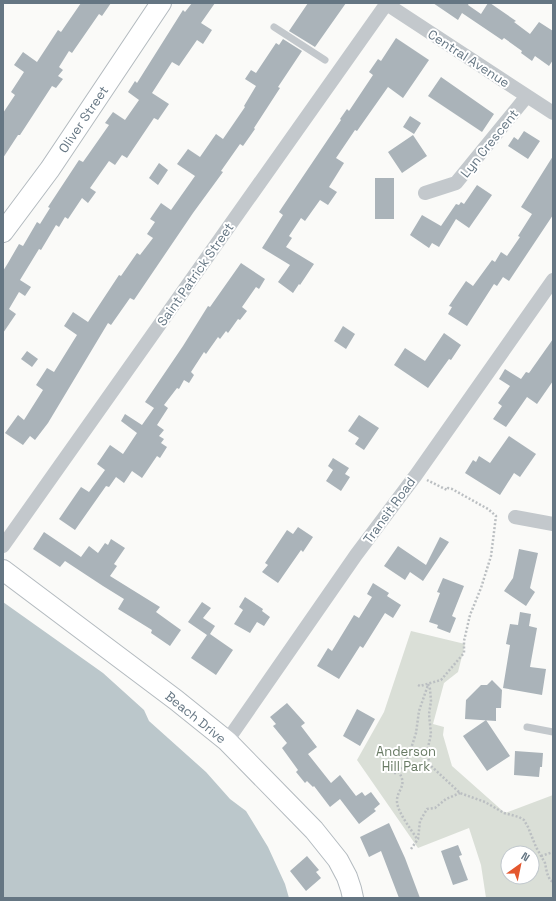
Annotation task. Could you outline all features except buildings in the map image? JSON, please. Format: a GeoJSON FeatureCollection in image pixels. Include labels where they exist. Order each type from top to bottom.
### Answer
{"type":"FeatureCollection","features":[{"type":"Feature","properties":{"kind":"main road","name":"Oliver Street"},"geometry":{"type":"LineString","coordinates":[[3,232],[50,169],[161,3]]}},
{"type":"Feature","properties":{"kind":"main road","name":"Beach Drive"},"geometry":{"type":"LineString","coordinates":[[3,570],[228,741],[319,836],[338,860],[347,877],[353,898]]}},
{"type":"Feature","properties":{"kind":"street","name":"Central Avenue"},"geometry":{"type":"LineString","coordinates":[[386,3],[553,113]]}},
{"type":"Feature","properties":{"kind":"street","name":"Saint Patrick Street"},"geometry":{"type":"LineString","coordinates":[[3,546],[386,3]]}},
{"type":"Feature","properties":{"kind":"street","name":"Lyn Crescent"},"geometry":{"type":"LineString","coordinates":[[425,193],[456,183],[527,96]]}},
{"type":"Feature","properties":{"kind":"street","name":"Transit Road"},"geometry":{"type":"LineString","coordinates":[[228,741],[356,555],[416,474],[553,280]]}},
{"type":"Feature","properties":{"kind":"street"},"geometry":{"type":"LineString","coordinates":[[515,517],[553,524]]}},
{"type":"Feature","properties":{"kind":"lane"},"geometry":{"type":"LineString","coordinates":[[274,27],[325,60]]}},
{"type":"Feature","properties":{"kind":"lane"},"geometry":{"type":"LineString","coordinates":[[527,727],[553,732]]}},
{"type":"Feature","properties":{"kind":"path"},"geometry":{"type":"LineString","coordinates":[[416,474],[447,490],[448,488],[452,489],[488,509],[496,516],[491,556],[481,588],[470,615],[464,641],[464,653],[441,680],[420,686],[418,685]]}},
{"type":"Feature","properties":{"kind":"path"},"geometry":{"type":"LineString","coordinates":[[428,684],[431,701],[429,714],[431,734],[426,752],[430,765],[460,793],[485,802],[504,813],[524,820],[535,845]]}},
{"type":"Feature","properties":{"kind":"path"},"geometry":{"type":"LineString","coordinates":[[394,773],[404,765],[409,755],[416,733],[419,711],[428,684]]}},
{"type":"Feature","properties":{"kind":"path"},"geometry":{"type":"LineString","coordinates":[[409,755],[419,752],[426,752]]}},
{"type":"Feature","properties":{"kind":"path"},"geometry":{"type":"LineString","coordinates":[[398,771],[402,777],[402,782],[397,802],[404,818],[418,839]]}},
{"type":"Feature","properties":{"kind":"path"},"geometry":{"type":"LineString","coordinates":[[411,849],[418,839],[420,821],[427,809],[435,808],[446,799],[460,793]]}},
{"type":"Feature","properties":{"kind":"path"},"geometry":{"type":"LineString","coordinates":[[553,852],[540,856],[545,863],[550,880],[553,882]]}},
{"type":"Feature","properties":{"kind":"green space","name":"Anderson Hill Park"},"geometry":{"type":"Polygon","coordinates":[[[411,631],[465,644],[458,672],[444,683],[433,724],[444,727],[443,735],[452,766],[505,813],[553,795],[553,898],[486,898],[481,865],[469,828],[418,848],[357,760],[384,712],[411,631]]]}},
{"type":"Feature","properties":{"kind":"shaded area"},"geometry":{"type":"Polygon","coordinates":[[[3,602],[103,673],[144,710],[149,721],[206,772],[230,799],[246,811],[268,847],[285,884],[289,898],[3,898],[3,602]]]}}]}
